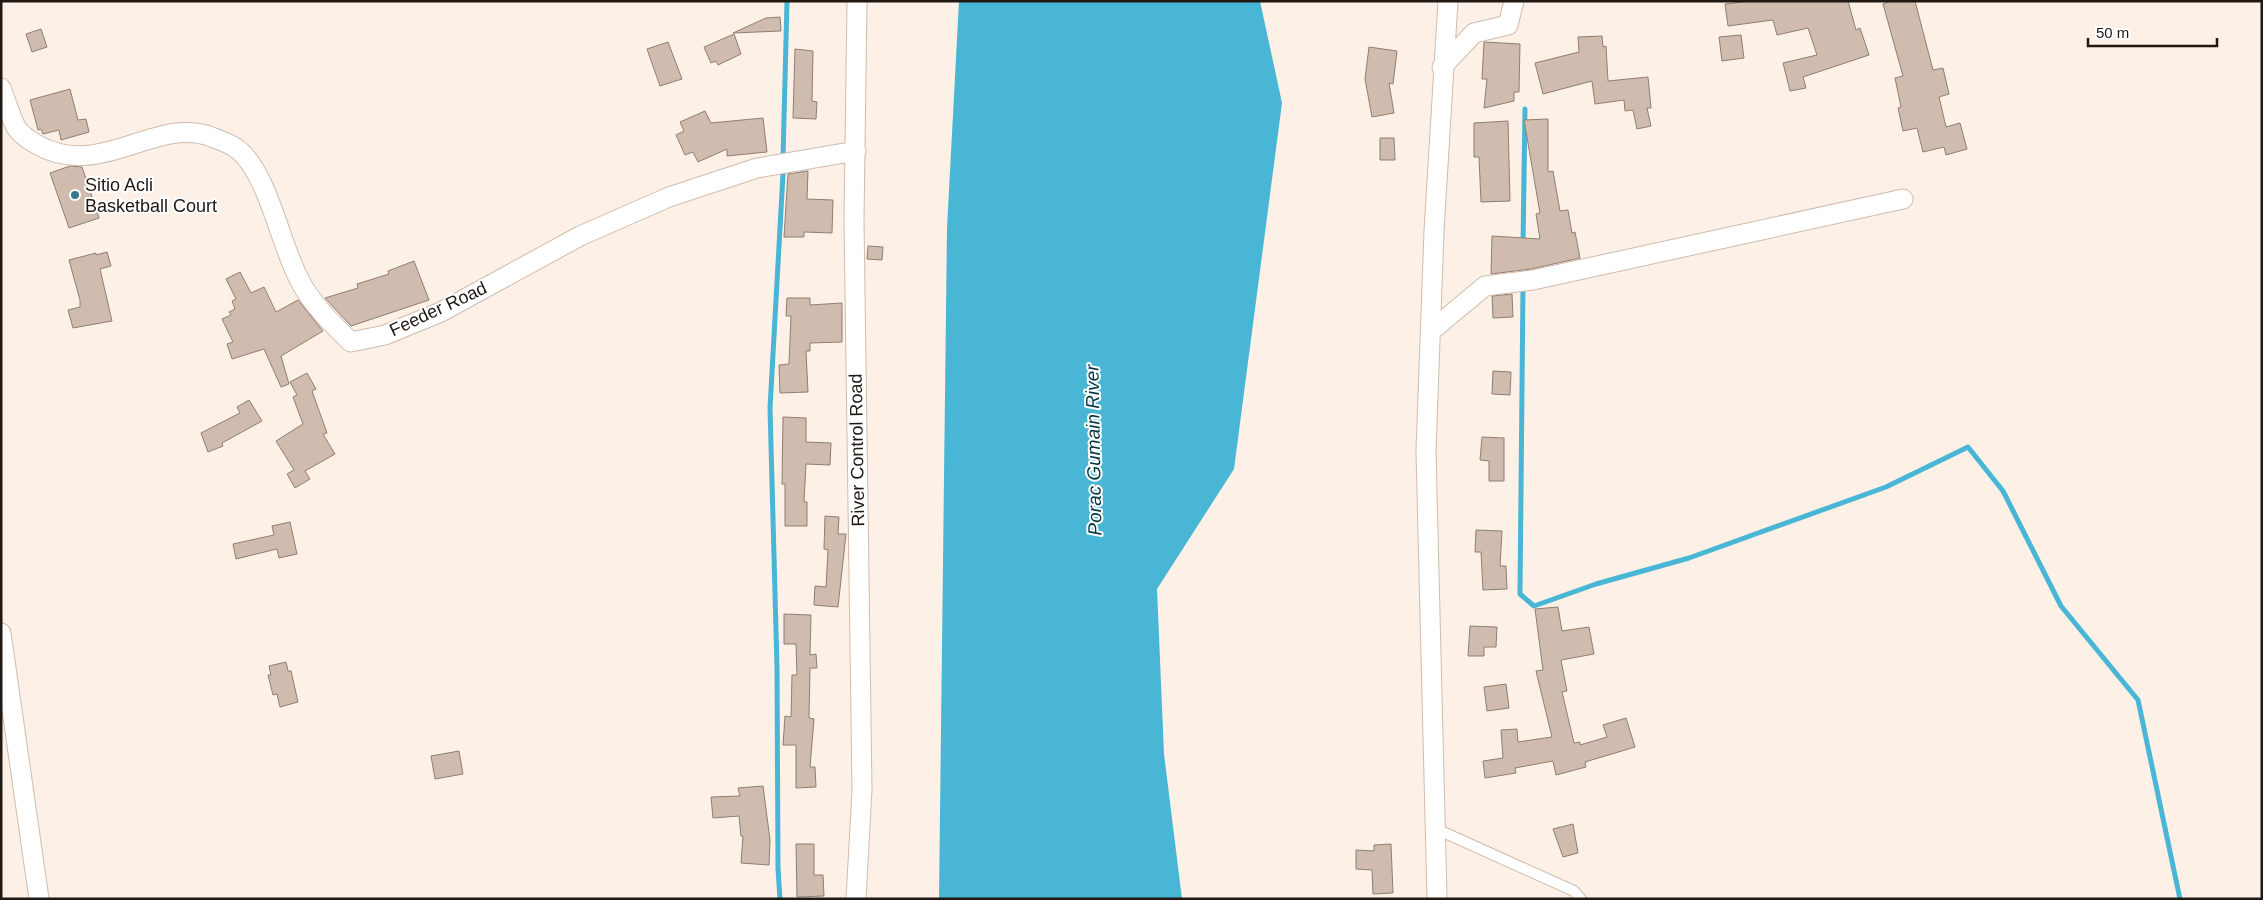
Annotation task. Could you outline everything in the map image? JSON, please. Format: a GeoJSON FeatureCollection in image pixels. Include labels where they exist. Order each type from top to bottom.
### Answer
{"type":"FeatureCollection","features":[{"type":"Feature","properties":{"kind":"street","name":"River Control Road"},"geometry":{"type":"LineString","coordinates":[[856,899],[862,790],[854,220],[857,1]]}},
{"type":"Feature","properties":{"kind":"street"},"geometry":{"type":"LineString","coordinates":[[1442,67],[1474,33],[1508,25],[1514,1]]}},
{"type":"Feature","properties":{"kind":"street"},"geometry":{"type":"LineString","coordinates":[[1437,899],[1426,451],[1442,67],[1448,2]]}},
{"type":"Feature","properties":{"kind":"street","name":"Feeder Road"},"geometry":{"type":"LineString","coordinates":[[1,88],[17,128],[30,141],[48,151],[82,156],[91,155],[118,150],[176,131],[207,135],[236,148],[256,171],[300,281],[329,320],[351,342],[385,334],[441,312],[580,236],[669,197],[757,168],[856,151]]}},
{"type":"Feature","properties":{"kind":"street"},"geometry":{"type":"LineString","coordinates":[[1431,331],[1485,286],[1533,280],[1903,199]]}},
{"type":"Feature","properties":{"kind":"street"},"geometry":{"type":"LineString","coordinates":[[1,633],[39,899]]}},
{"type":"Feature","properties":{"kind":"lane"},"geometry":{"type":"LineString","coordinates":[[1434,828],[1574,891],[1581,899]]}},
{"type":"Feature","properties":{"kind":"water","name":"Porac Gumain River"},"geometry":{"type":"Polygon","coordinates":[[[959,1],[1260,1],[1282,103],[1234,469],[1157,589],[1164,754],[1182,899],[939,899],[947,228],[959,1]]]}},
{"type":"Feature","properties":{"kind":"building"},"geometry":{"type":"Polygon","coordinates":[[[1749,1],[1848,1],[1856,30],[1860,28],[1869,55],[1803,77],[1806,88],[1790,91],[1783,63],[1817,55],[1808,28],[1777,35],[1773,20],[1728,26],[1725,4],[1749,1]]]}},
{"type":"Feature","properties":{"kind":"building"},"geometry":{"type":"Polygon","coordinates":[[[1891,1],[1915,1],[1933,70],[1943,68],[1949,94],[1939,97],[1946,127],[1960,123],[1967,149],[1946,155],[1944,147],[1923,152],[1917,128],[1903,131],[1898,108],[1901,107],[1895,78],[1903,76],[1883,4],[1891,1]]]}},
{"type":"Feature","properties":{"kind":"building"},"geometry":{"type":"Polygon","coordinates":[[[780,17],[781,31],[733,33],[766,18],[780,17]]]}},
{"type":"Feature","properties":{"kind":"building"},"geometry":{"type":"Polygon","coordinates":[[[41,29],[47,47],[32,52],[26,34],[41,29]]]}},
{"type":"Feature","properties":{"kind":"building"},"geometry":{"type":"Polygon","coordinates":[[[734,34],[741,54],[718,65],[716,61],[711,63],[704,47],[734,34]]]}},
{"type":"Feature","properties":{"kind":"building"},"geometry":{"type":"Polygon","coordinates":[[[1741,35],[1744,58],[1722,61],[1719,37],[1741,35]]]}},
{"type":"Feature","properties":{"kind":"building"},"geometry":{"type":"Polygon","coordinates":[[[1602,36],[1603,47],[1606,46],[1608,81],[1648,77],[1651,108],[1647,108],[1651,126],[1637,129],[1633,110],[1625,111],[1624,100],[1595,104],[1592,81],[1543,94],[1535,63],[1579,52],[1578,37],[1602,36]]]}},
{"type":"Feature","properties":{"kind":"building"},"geometry":{"type":"Polygon","coordinates":[[[668,42],[682,79],[660,86],[647,49],[668,42]]]}},
{"type":"Feature","properties":{"kind":"building"},"geometry":{"type":"Polygon","coordinates":[[[1484,42],[1520,44],[1519,92],[1514,92],[1514,101],[1484,108],[1487,79],[1482,79],[1484,42]]]}},
{"type":"Feature","properties":{"kind":"building"},"geometry":{"type":"Polygon","coordinates":[[[1369,47],[1397,51],[1393,84],[1389,83],[1394,113],[1372,117],[1365,79],[1369,47]]]}},
{"type":"Feature","properties":{"kind":"building"},"geometry":{"type":"Polygon","coordinates":[[[795,49],[813,51],[812,101],[817,102],[816,119],[793,118],[795,49]]]}},
{"type":"Feature","properties":{"kind":"building"},"geometry":{"type":"Polygon","coordinates":[[[70,89],[78,120],[86,119],[89,132],[61,140],[59,130],[43,134],[41,129],[38,130],[30,100],[70,89]]]}},
{"type":"Feature","properties":{"kind":"building"},"geometry":{"type":"Polygon","coordinates":[[[705,111],[711,123],[763,118],[767,152],[727,156],[727,149],[698,162],[693,152],[685,155],[676,135],[684,131],[680,122],[705,111]]]}},
{"type":"Feature","properties":{"kind":"building"},"geometry":{"type":"Polygon","coordinates":[[[1548,119],[1548,172],[1553,171],[1560,211],[1568,210],[1572,233],[1575,232],[1580,258],[1531,269],[1491,274],[1492,236],[1540,239],[1536,214],[1540,213],[1524,120],[1548,119]]]}},
{"type":"Feature","properties":{"kind":"building"},"geometry":{"type":"Polygon","coordinates":[[[1508,121],[1510,201],[1481,202],[1479,157],[1474,157],[1474,123],[1508,121]]]}},
{"type":"Feature","properties":{"kind":"building"},"geometry":{"type":"Polygon","coordinates":[[[1380,138],[1394,138],[1395,160],[1380,160],[1380,138]]]}},
{"type":"Feature","properties":{"kind":"building","name":"Sitio Acli Basketball Court"},"geometry":{"type":"Polygon","coordinates":[[[70,166],[82,167],[99,218],[69,228],[50,173],[70,166]]]}},
{"type":"Feature","properties":{"kind":"building"},"geometry":{"type":"Polygon","coordinates":[[[808,171],[807,199],[833,200],[832,233],[804,232],[804,237],[784,237],[788,174],[808,171]]]}},
{"type":"Feature","properties":{"kind":"building"},"geometry":{"type":"Polygon","coordinates":[[[868,246],[883,247],[882,260],[867,259],[868,246]]]}},
{"type":"Feature","properties":{"kind":"building"},"geometry":{"type":"Polygon","coordinates":[[[107,252],[111,266],[100,269],[112,321],[73,328],[68,310],[80,307],[80,300],[69,260],[107,252]]]}},
{"type":"Feature","properties":{"kind":"building"},"geometry":{"type":"Polygon","coordinates":[[[414,261],[429,300],[351,326],[325,298],[358,288],[357,284],[389,274],[388,271],[414,261]]]}},
{"type":"Feature","properties":{"kind":"building"},"geometry":{"type":"Polygon","coordinates":[[[240,272],[251,293],[264,287],[276,312],[298,300],[323,331],[281,356],[289,384],[281,387],[264,349],[232,359],[227,344],[233,342],[222,319],[231,315],[229,312],[235,309],[232,301],[236,299],[226,279],[240,272]]]}},
{"type":"Feature","properties":{"kind":"building"},"geometry":{"type":"Polygon","coordinates":[[[1512,294],[1513,317],[1493,318],[1492,296],[1512,294]]]}},
{"type":"Feature","properties":{"kind":"building"},"geometry":{"type":"Polygon","coordinates":[[[787,298],[810,298],[810,305],[842,303],[842,342],[810,343],[810,351],[806,351],[808,392],[780,393],[779,365],[789,364],[791,316],[786,316],[787,298]]]}},
{"type":"Feature","properties":{"kind":"building"},"geometry":{"type":"Polygon","coordinates":[[[1493,371],[1511,372],[1510,395],[1492,394],[1493,371]]]}},
{"type":"Feature","properties":{"kind":"building"},"geometry":{"type":"Polygon","coordinates":[[[307,373],[316,389],[312,391],[327,433],[323,434],[335,454],[305,471],[310,479],[295,488],[287,474],[294,470],[276,441],[303,424],[293,397],[297,395],[290,382],[307,373]]]}},
{"type":"Feature","properties":{"kind":"building"},"geometry":{"type":"Polygon","coordinates":[[[249,400],[262,421],[222,443],[223,446],[208,452],[201,433],[240,413],[237,407],[249,400]]]}},
{"type":"Feature","properties":{"kind":"building"},"geometry":{"type":"Polygon","coordinates":[[[783,417],[806,418],[806,442],[831,443],[830,465],[806,464],[804,502],[807,502],[807,526],[785,526],[785,484],[782,484],[783,417]]]}},
{"type":"Feature","properties":{"kind":"building"},"geometry":{"type":"Polygon","coordinates":[[[1482,437],[1504,438],[1504,481],[1489,481],[1489,461],[1480,460],[1482,437]]]}},
{"type":"Feature","properties":{"kind":"building"},"geometry":{"type":"Polygon","coordinates":[[[825,516],[839,517],[838,534],[846,534],[838,607],[814,605],[815,586],[826,587],[828,550],[824,549],[825,516]]]}},
{"type":"Feature","properties":{"kind":"building"},"geometry":{"type":"Polygon","coordinates":[[[290,522],[297,554],[279,558],[277,549],[236,559],[233,544],[274,535],[272,526],[290,522]]]}},
{"type":"Feature","properties":{"kind":"building"},"geometry":{"type":"Polygon","coordinates":[[[1476,530],[1502,531],[1500,566],[1506,566],[1507,589],[1483,590],[1481,552],[1475,552],[1476,530]]]}},
{"type":"Feature","properties":{"kind":"building"},"geometry":{"type":"Polygon","coordinates":[[[1558,607],[1562,631],[1589,627],[1594,654],[1561,660],[1567,691],[1562,692],[1574,743],[1580,742],[1580,745],[1607,737],[1603,725],[1626,718],[1635,747],[1585,762],[1586,767],[1556,775],[1553,761],[1515,768],[1516,773],[1485,778],[1483,761],[1503,758],[1501,730],[1517,729],[1518,742],[1552,737],[1536,671],[1543,670],[1535,609],[1558,607]]]}},
{"type":"Feature","properties":{"kind":"building"},"geometry":{"type":"Polygon","coordinates":[[[784,614],[811,615],[810,655],[816,654],[817,668],[810,668],[809,718],[814,719],[810,767],[815,767],[816,787],[796,788],[796,745],[783,745],[785,716],[791,717],[792,675],[797,675],[796,644],[784,644],[784,614]]]}},
{"type":"Feature","properties":{"kind":"building"},"geometry":{"type":"Polygon","coordinates":[[[1470,626],[1497,627],[1496,647],[1484,647],[1484,656],[1468,656],[1470,626]]]}},
{"type":"Feature","properties":{"kind":"building"},"geometry":{"type":"Polygon","coordinates":[[[286,662],[288,671],[291,671],[298,702],[280,707],[277,694],[273,695],[268,675],[271,675],[269,666],[286,662]]]}},
{"type":"Feature","properties":{"kind":"building"},"geometry":{"type":"Polygon","coordinates":[[[1506,684],[1509,708],[1487,711],[1484,687],[1506,684]]]}},
{"type":"Feature","properties":{"kind":"building"},"geometry":{"type":"Polygon","coordinates":[[[459,751],[463,774],[435,779],[431,756],[459,751]]]}},
{"type":"Feature","properties":{"kind":"building"},"geometry":{"type":"Polygon","coordinates":[[[763,786],[770,840],[769,865],[741,863],[743,836],[741,836],[739,816],[713,818],[711,797],[740,796],[738,788],[763,786]]]}},
{"type":"Feature","properties":{"kind":"building"},"geometry":{"type":"Polygon","coordinates":[[[1573,824],[1578,853],[1563,857],[1553,829],[1573,824]]]}},
{"type":"Feature","properties":{"kind":"building"},"geometry":{"type":"Polygon","coordinates":[[[796,844],[814,844],[814,875],[823,875],[824,896],[797,897],[796,844]]]}},
{"type":"Feature","properties":{"kind":"building"},"geometry":{"type":"Polygon","coordinates":[[[1391,844],[1393,893],[1373,894],[1372,870],[1356,869],[1356,850],[1374,851],[1374,845],[1391,844]]]}},
{"type":"Feature","properties":{"kind":"waterway"},"geometry":{"type":"LineString","coordinates":[[783,158],[787,1]]}},
{"type":"Feature","properties":{"kind":"waterway"},"geometry":{"type":"LineString","coordinates":[[1523,244],[1525,109]]}},
{"type":"Feature","properties":{"kind":"waterway"},"geometry":{"type":"LineString","coordinates":[[780,899],[778,868],[777,667],[770,408],[783,174]]}},
{"type":"Feature","properties":{"kind":"waterway"},"geometry":{"type":"LineString","coordinates":[[1523,285],[1520,594],[1534,606],[1596,584],[1689,558],[1886,487],[1968,447],[2003,491],[2061,606],[2138,700],[2180,899]]}},
{"type":"Feature","properties":{"kind":"place","name":"Sitio Acli Basketball Court"},"geometry":{"type":"Point","coordinates":[75,195]}}]}
